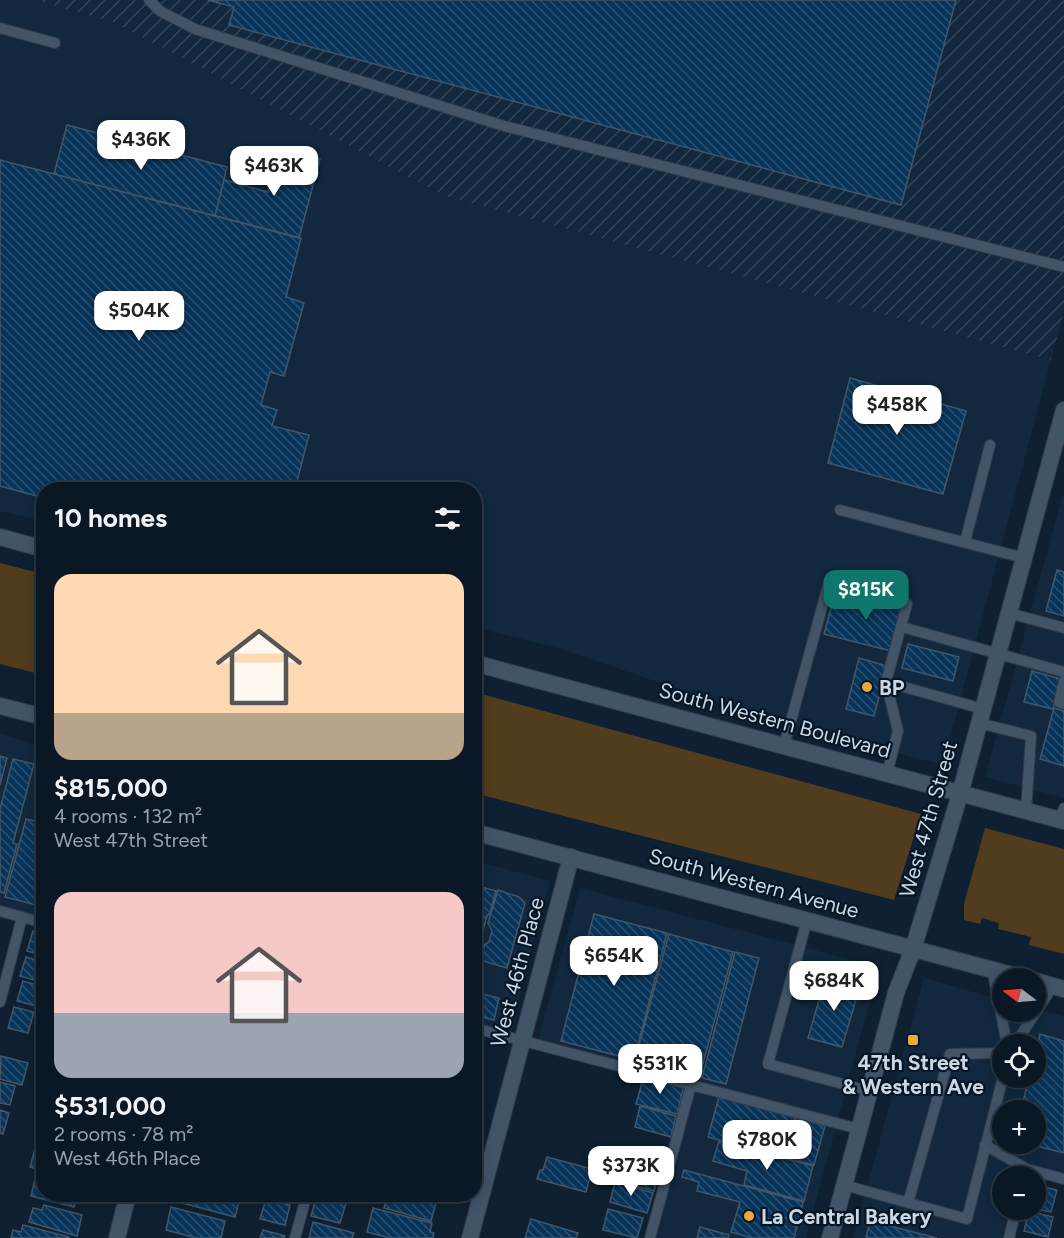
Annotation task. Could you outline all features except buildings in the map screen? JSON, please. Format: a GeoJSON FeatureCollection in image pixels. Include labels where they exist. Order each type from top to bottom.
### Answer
{"type":"FeatureCollection","features":[{"type":"Feature","properties":{"kind":"main road","name":"West 47th Street"},"geometry":{"type":"LineString","coordinates":[[830,1238],[896,993],[913,948],[960,794],[1064,410]]}},
{"type":"Feature","properties":{"kind":"main road"},"geometry":{"type":"LineString","coordinates":[[0,537],[36,547]]}},
{"type":"Feature","properties":{"kind":"main road","name":"South Western Boulevard"},"geometry":{"type":"LineString","coordinates":[[482,665],[960,794],[1026,811],[1063,816]]}},
{"type":"Feature","properties":{"kind":"main road"},"geometry":{"type":"LineString","coordinates":[[0,706],[36,715]]}},
{"type":"Feature","properties":{"kind":"main road","name":"South Western Avenue"},"geometry":{"type":"LineString","coordinates":[[482,834],[992,969]]}},
{"type":"Feature","properties":{"kind":"main road","name":"West 46th Place"},"geometry":{"type":"LineString","coordinates":[[482,1193],[571,857]]}},
{"type":"Feature","properties":{"kind":"main road"},"geometry":{"type":"LineString","coordinates":[[117,1238],[127,1202]]}},
{"type":"Feature","properties":{"kind":"main road","name":"West 46th Place"},"geometry":{"type":"LineString","coordinates":[[470,1238],[480,1202]]}},
{"type":"Feature","properties":{"kind":"lane"},"geometry":{"type":"LineString","coordinates":[[149,0],[160,11],[195,29],[504,126],[1064,267]]}},
{"type":"Feature","properties":{"kind":"lane"},"geometry":{"type":"LineString","coordinates":[[0,28],[55,43]]}},
{"type":"Feature","properties":{"kind":"lane"},"geometry":{"type":"LineString","coordinates":[[965,542],[990,446]]}},
{"type":"Feature","properties":{"kind":"lane"},"geometry":{"type":"LineString","coordinates":[[840,510],[1024,558]]}},
{"type":"Feature","properties":{"kind":"lane"},"geometry":{"type":"LineString","coordinates":[[784,746],[828,582],[908,604],[886,682],[898,731],[887,774]]}},
{"type":"Feature","properties":{"kind":"lane"},"geometry":{"type":"LineString","coordinates":[[1009,613],[1064,628]]}},
{"type":"Feature","properties":{"kind":"lane"},"geometry":{"type":"LineString","coordinates":[[902,627],[1064,672]]}},
{"type":"Feature","properties":{"kind":"lane"},"geometry":{"type":"LineString","coordinates":[[1064,681],[1059,702],[1064,704]]}},
{"type":"Feature","properties":{"kind":"lane"},"geometry":{"type":"LineString","coordinates":[[886,682],[1031,736],[1026,811]]}},
{"type":"Feature","properties":{"kind":"lane"},"geometry":{"type":"LineString","coordinates":[[0,911],[36,920]]}},
{"type":"Feature","properties":{"kind":"lane"},"geometry":{"type":"LineString","coordinates":[[0,1002],[22,917]]}},
{"type":"Feature","properties":{"kind":"lane"},"geometry":{"type":"LineString","coordinates":[[807,920],[768,1064],[869,1092]]}},
{"type":"Feature","properties":{"kind":"lane"},"geometry":{"type":"LineString","coordinates":[[1023,1034],[1059,988]]}},
{"type":"Feature","properties":{"kind":"lane"},"geometry":{"type":"LineString","coordinates":[[482,1030],[859,1129]]}},
{"type":"Feature","properties":{"kind":"lane"},"geometry":{"type":"LineString","coordinates":[[908,1203],[950,1054],[992,1053]]}},
{"type":"Feature","properties":{"kind":"lane"},"geometry":{"type":"LineString","coordinates":[[651,1238],[691,1085]]}},
{"type":"Feature","properties":{"kind":"lane"},"geometry":{"type":"LineString","coordinates":[[844,1185],[967,1219],[1000,1088]]}},
{"type":"Feature","properties":{"kind":"lane"},"geometry":{"type":"LineString","coordinates":[[986,1145],[1016,1166]]}},
{"type":"Feature","properties":{"kind":"lane"},"geometry":{"type":"LineString","coordinates":[[1046,1176],[1064,1179]]}},
{"type":"Feature","properties":{"kind":"lane"},"geometry":{"type":"LineString","coordinates":[[295,1238],[305,1202]]}},
{"type":"Feature","properties":{"kind":"lane"},"geometry":{"type":"LineString","coordinates":[[1009,1238],[1014,1220]]}},
{"type":"Feature","properties":{"kind":"shaded area"},"geometry":{"type":"Polygon","coordinates":[[[0,0],[35,0],[113,22],[445,196],[1051,360],[943,765],[766,719],[558,648],[482,629],[482,482],[36,482],[36,519],[0,511],[0,0]]]}},
{"type":"Feature","properties":{"kind":"shaded area"},"geometry":{"type":"Polygon","coordinates":[[[35,0],[1064,0],[1064,312],[1051,360],[445,196],[113,22],[35,0]]]}},
{"type":"Feature","properties":{"kind":"shaded area"},"geometry":{"type":"Polygon","coordinates":[[[1064,494],[1064,798],[985,777],[1064,494]]]}},
{"type":"Feature","properties":{"kind":"shaded area"},"geometry":{"type":"Polygon","coordinates":[[[0,563],[36,572],[36,673],[0,664],[0,563]]]}},
{"type":"Feature","properties":{"kind":"shaded area"},"geometry":{"type":"Polygon","coordinates":[[[482,694],[921,814],[894,900],[482,795],[482,694]]]}},
{"type":"Feature","properties":{"kind":"shaded area"},"geometry":{"type":"Polygon","coordinates":[[[0,734],[36,744],[36,921],[0,911],[0,734]]]}},
{"type":"Feature","properties":{"kind":"shaded area"},"geometry":{"type":"Polygon","coordinates":[[[985,828],[1064,849],[1064,954],[1029,945],[1031,937],[998,929],[999,923],[982,918],[980,924],[964,920],[964,904],[985,828]]]}},
{"type":"Feature","properties":{"kind":"shaded area"},"geometry":{"type":"Polygon","coordinates":[[[482,862],[550,881],[509,1037],[482,1030],[482,862]]]}},
{"type":"Feature","properties":{"kind":"shaded area"},"geometry":{"type":"Polygon","coordinates":[[[580,888],[879,967],[806,1238],[650,1238],[691,1085],[537,1044],[580,888]]]}},
{"type":"Feature","properties":{"kind":"shaded area"},"geometry":{"type":"Polygon","coordinates":[[[924,978],[992,997],[992,1022],[1046,1022],[1046,1011],[1064,1016],[1064,1179],[1046,1175],[1046,1166],[992,1166],[992,1220],[1013,1220],[1009,1238],[853,1238],[924,978]]]}},
{"type":"Feature","properties":{"kind":"place","name":"BP"},"geometry":{"type":"Point","coordinates":[867,687]}},
{"type":"Feature","properties":{"kind":"place","name":"47th Street & Western Ave"},"geometry":{"type":"Point","coordinates":[913,1040]}},
{"type":"Feature","properties":{"kind":"place","name":"La Central Bakery"},"geometry":{"type":"Point","coordinates":[749,1216]}}]}
